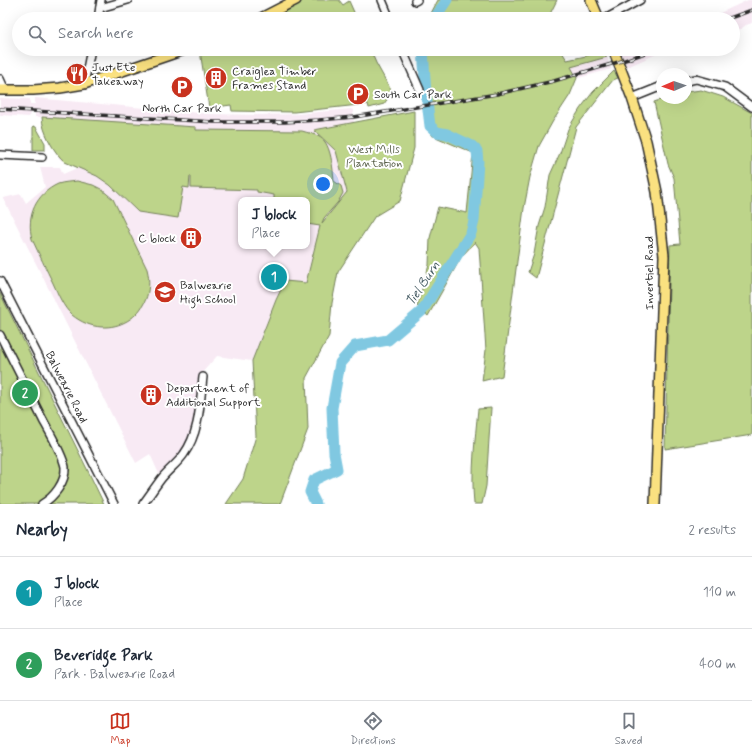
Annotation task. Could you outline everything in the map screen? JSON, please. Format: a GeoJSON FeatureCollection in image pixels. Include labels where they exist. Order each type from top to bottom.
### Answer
{"type":"FeatureCollection","features":[{"type":"Feature","properties":{"kind":"main road"},"geometry":{"type":"LineString","coordinates":[[273,12],[296,0]]}},
{"type":"Feature","properties":{"kind":"main road"},"geometry":{"type":"LineString","coordinates":[[591,0],[597,12]]}},
{"type":"Feature","properties":{"kind":"main road"},"geometry":{"type":"LineString","coordinates":[[3,90],[44,90],[84,84],[167,56]]}},
{"type":"Feature","properties":{"kind":"main road","name":"Invertiel Road"},"geometry":{"type":"LineString","coordinates":[[616,56],[632,98],[646,141],[657,192],[664,256],[655,504]]}},
{"type":"Feature","properties":{"kind":"street"},"geometry":{"type":"LineString","coordinates":[[99,12],[101,0]]}},
{"type":"Feature","properties":{"kind":"street"},"geometry":{"type":"LineString","coordinates":[[100,8],[128,0]]}},
{"type":"Feature","properties":{"kind":"street"},"geometry":{"type":"LineString","coordinates":[[382,0],[387,12]]}},
{"type":"Feature","properties":{"kind":"street"},"geometry":{"type":"LineString","coordinates":[[618,12],[640,0]]}},
{"type":"Feature","properties":{"kind":"street"},"geometry":{"type":"LineString","coordinates":[[84,84],[90,56]]}},
{"type":"Feature","properties":{"kind":"street"},"geometry":{"type":"LineString","coordinates":[[405,56],[420,90]]}},
{"type":"Feature","properties":{"kind":"street"},"geometry":{"type":"LineString","coordinates":[[0,79],[3,90]]}},
{"type":"Feature","properties":{"kind":"street"},"geometry":{"type":"LineString","coordinates":[[692,80],[725,87],[752,107]]}},
{"type":"Feature","properties":{"kind":"street"},"geometry":{"type":"LineString","coordinates":[[632,98],[656,88]]}},
{"type":"Feature","properties":{"kind":"street"},"geometry":{"type":"LineString","coordinates":[[0,155],[42,157]]}},
{"type":"Feature","properties":{"kind":"street","name":"Balwearie Road"},"geometry":{"type":"LineString","coordinates":[[0,280],[114,504]]}},
{"type":"Feature","properties":{"kind":"street"},"geometry":{"type":"LineString","coordinates":[[0,335],[50,432],[65,466],[65,472],[58,489],[53,496],[42,504]]}},
{"type":"Feature","properties":{"kind":"street"},"geometry":{"type":"LineString","coordinates":[[143,504],[161,478],[185,454],[189,446],[198,418],[202,377]]}},
{"type":"Feature","properties":{"kind":"shaded area"},"geometry":{"type":"Polygon","coordinates":[[[748,0],[752,0],[752,23],[740,30],[740,12],[722,12],[748,0]]]}},
{"type":"Feature","properties":{"kind":"shaded area"},"geometry":{"type":"Polygon","coordinates":[[[622,56],[652,56],[627,67],[622,56]]]}},
{"type":"Feature","properties":{"kind":"shaded area"},"geometry":{"type":"Polygon","coordinates":[[[607,57],[611,69],[568,81],[569,67],[607,57]]]}},
{"type":"Feature","properties":{"kind":"shaded area","name":"Balwearie High School"},"geometry":{"type":"Polygon","coordinates":[[[0,98],[30,99],[30,104],[35,104],[35,98],[210,114],[297,114],[353,110],[354,123],[315,130],[336,151],[347,192],[320,226],[306,283],[285,281],[252,361],[217,356],[200,375],[196,411],[187,444],[175,461],[159,474],[150,454],[136,463],[3,198],[21,194],[26,203],[45,187],[40,167],[60,167],[63,174],[77,168],[60,159],[46,136],[42,123],[42,117],[35,117],[35,113],[30,113],[29,117],[0,115],[0,98]]]}},
{"type":"Feature","properties":{"kind":"green space"},"geometry":{"type":"Polygon","coordinates":[[[302,0],[339,0],[343,5],[349,1],[354,12],[284,12],[302,0]]]}},
{"type":"Feature","properties":{"kind":"green space"},"geometry":{"type":"Polygon","coordinates":[[[438,0],[557,0],[551,12],[432,12],[438,0]]]}},
{"type":"Feature","properties":{"kind":"green space"},"geometry":{"type":"Polygon","coordinates":[[[201,56],[373,56],[392,92],[384,104],[369,108],[368,104],[294,112],[232,111],[231,105],[209,108],[201,56]]]}},
{"type":"Feature","properties":{"kind":"green space"},"geometry":{"type":"Polygon","coordinates":[[[421,56],[564,56],[567,60],[586,56],[607,56],[571,67],[577,78],[570,95],[539,146],[530,177],[524,208],[502,376],[482,381],[486,350],[479,248],[475,242],[462,256],[428,316],[417,306],[429,265],[430,238],[438,207],[467,213],[473,153],[431,135],[428,126],[421,56]]]}},
{"type":"Feature","properties":{"kind":"green space"},"geometry":{"type":"Polygon","coordinates":[[[614,71],[618,78],[613,80],[576,127],[536,278],[528,272],[534,254],[539,226],[545,207],[550,175],[560,153],[568,129],[580,109],[593,92],[614,71]]]}},
{"type":"Feature","properties":{"kind":"green space"},"geometry":{"type":"Polygon","coordinates":[[[701,90],[723,97],[752,113],[752,435],[665,449],[670,245],[680,244],[674,178],[668,164],[654,102],[656,101],[656,104],[692,104],[692,91],[701,90]]]}},
{"type":"Feature","properties":{"kind":"green space","name":"West Mills Plantation"},"geometry":{"type":"Polygon","coordinates":[[[414,111],[414,148],[400,201],[375,216],[338,272],[332,303],[329,336],[306,378],[308,429],[280,504],[226,504],[243,479],[256,436],[252,361],[285,281],[306,283],[320,226],[310,224],[310,197],[274,197],[274,195],[257,192],[257,190],[191,188],[190,176],[189,188],[183,187],[178,218],[138,212],[110,185],[97,176],[65,162],[57,153],[46,135],[42,117],[196,127],[196,130],[302,131],[314,135],[321,138],[327,146],[331,157],[334,181],[341,186],[343,193],[338,202],[324,218],[322,223],[347,192],[336,151],[314,130],[414,111]]]}},
{"type":"Feature","properties":{"kind":"green space"},"geometry":{"type":"Polygon","coordinates":[[[33,126],[36,127],[45,143],[45,150],[33,150],[33,126]]]}},
{"type":"Feature","properties":{"kind":"green space"},"geometry":{"type":"Polygon","coordinates":[[[77,181],[93,185],[101,189],[113,199],[147,269],[149,285],[146,300],[138,312],[128,320],[115,326],[101,327],[86,324],[69,312],[63,304],[32,239],[30,222],[34,207],[39,200],[50,188],[58,184],[77,181]]]}},
{"type":"Feature","properties":{"kind":"green space"},"geometry":{"type":"Polygon","coordinates":[[[0,293],[90,475],[104,504],[0,504],[0,293]]]}},
{"type":"Feature","properties":{"kind":"green space"},"geometry":{"type":"Polygon","coordinates":[[[491,408],[486,486],[482,504],[474,504],[473,468],[478,409],[491,408]]]}},
{"type":"Feature","properties":{"kind":"waterway","name":"Tiel Burn"},"geometry":{"type":"LineString","coordinates":[[439,12],[447,0]]}},
{"type":"Feature","properties":{"kind":"waterway","name":"Tiel Burn"},"geometry":{"type":"LineString","coordinates":[[316,504],[310,492],[314,480],[337,469],[334,453],[332,408],[340,363],[355,346],[388,340],[422,311],[471,233],[474,221],[478,162],[477,151],[472,146],[447,134],[437,132],[430,126],[423,56]]}},
{"type":"Feature","properties":{"kind":"railway"},"geometry":{"type":"LineString","coordinates":[[740,14],[752,10]]}},
{"type":"Feature","properties":{"kind":"railway"},"geometry":{"type":"LineString","coordinates":[[0,109],[214,122],[285,122],[319,120],[354,117],[497,94],[554,81],[636,56]]}},
{"type":"Feature","properties":{"kind":"place","name":"Just Ete Takeaway"},"geometry":{"type":"Point","coordinates":[77,74]}},
{"type":"Feature","properties":{"kind":"place","name":"Craiglea Timber Frames Stand"},"geometry":{"type":"Point","coordinates":[216,78]}},
{"type":"Feature","properties":{"kind":"place","name":"North Car Park"},"geometry":{"type":"Point","coordinates":[182,87]}},
{"type":"Feature","properties":{"kind":"place","name":"South Car Park"},"geometry":{"type":"Point","coordinates":[358,94]}},
{"type":"Feature","properties":{"kind":"place","name":"C block"},"geometry":{"type":"Point","coordinates":[191,238]}},
{"type":"Feature","properties":{"kind":"place","name":"J block"},"geometry":{"type":"Point","coordinates":[274,277]}},
{"type":"Feature","properties":{"kind":"place","name":"Balwearie High School"},"geometry":{"type":"Point","coordinates":[165,292]}},
{"type":"Feature","properties":{"kind":"place","name":"Beveridge Park"},"geometry":{"type":"Point","coordinates":[25,393]}},
{"type":"Feature","properties":{"kind":"place","name":"Department of Additional Support"},"geometry":{"type":"Point","coordinates":[151,395]}}]}
